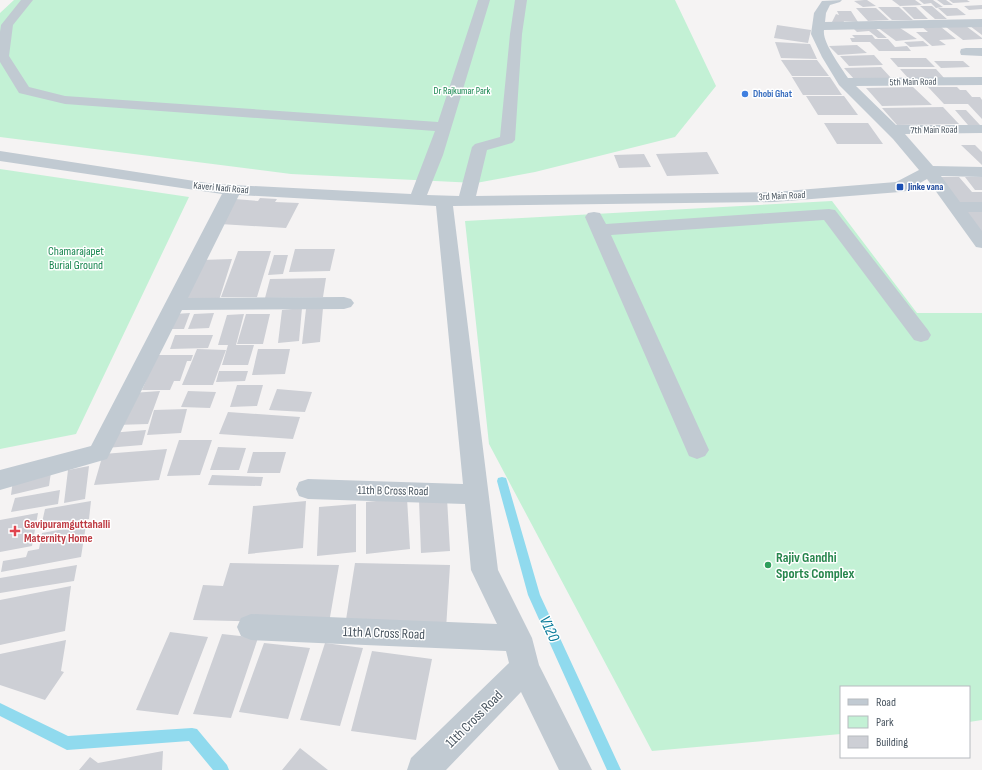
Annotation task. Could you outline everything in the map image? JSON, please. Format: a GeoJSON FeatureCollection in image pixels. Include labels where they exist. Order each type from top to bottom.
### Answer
{"type":"FeatureCollection","features":[{"type":"Feature","properties":{"kind":"street"},"geometry":{"type":"LineString","coordinates":[[27,0],[7,25],[3,56],[24,90],[65,100],[356,122],[444,127]]}},
{"type":"Feature","properties":{"kind":"street"},"geometry":{"type":"LineString","coordinates":[[417,200],[435,155],[484,0]]}},
{"type":"Feature","properties":{"kind":"street"},"geometry":{"type":"LineString","coordinates":[[521,0],[516,34],[507,140],[480,147],[455,201],[477,494],[485,570],[518,638],[524,668],[576,770]]}},
{"type":"Feature","properties":{"kind":"street"},"geometry":{"type":"LineString","coordinates":[[836,0],[826,3],[820,14],[817,34],[828,57],[844,82],[898,136],[929,171],[982,242]]}},
{"type":"Feature","properties":{"kind":"street"},"geometry":{"type":"LineString","coordinates":[[819,26],[982,23]]}},
{"type":"Feature","properties":{"kind":"street"},"geometry":{"type":"LineString","coordinates":[[966,52],[982,52]]}},
{"type":"Feature","properties":{"kind":"street","name":"5th Main Road"},"geometry":{"type":"LineString","coordinates":[[844,82],[982,81]]}},
{"type":"Feature","properties":{"kind":"street","name":"7th Main Road"},"geometry":{"type":"LineString","coordinates":[[898,136],[894,130],[982,129]]}},
{"type":"Feature","properties":{"kind":"street","name":"Kaveri Nadi Road"},"geometry":{"type":"LineString","coordinates":[[0,156],[214,189],[455,201]]}},
{"type":"Feature","properties":{"kind":"street"},"geometry":{"type":"LineString","coordinates":[[929,171],[982,172]]}},
{"type":"Feature","properties":{"kind":"street","name":"3rd Main Road"},"geometry":{"type":"LineString","coordinates":[[455,201],[774,197],[900,187],[929,171]]}},
{"type":"Feature","properties":{"kind":"street"},"geometry":{"type":"LineString","coordinates":[[0,481],[99,453],[233,190]]}},
{"type":"Feature","properties":{"kind":"street"},"geometry":{"type":"LineString","coordinates":[[586,199],[697,450]]}},
{"type":"Feature","properties":{"kind":"street"},"geometry":{"type":"LineString","coordinates":[[956,207],[982,207]]}},
{"type":"Feature","properties":{"kind":"street"},"geometry":{"type":"LineString","coordinates":[[600,230],[829,214],[921,335]]}},
{"type":"Feature","properties":{"kind":"street"},"geometry":{"type":"LineString","coordinates":[[174,304],[344,303]]}},
{"type":"Feature","properties":{"kind":"street","name":"11th B Cross Road"},"geometry":{"type":"LineString","coordinates":[[308,489],[477,494]]}},
{"type":"Feature","properties":{"kind":"street","name":"11th A Cross Road"},"geometry":{"type":"LineString","coordinates":[[251,627],[518,638]]}},
{"type":"Feature","properties":{"kind":"street","name":"11th Cross Road"},"geometry":{"type":"LineString","coordinates":[[424,770],[524,668]]}},
{"type":"Feature","properties":{"kind":"green space","name":"Dr Rajkumar Park"},"geometry":{"type":"Polygon","coordinates":[[[14,0],[675,0],[716,86],[675,137],[535,172],[476,183],[291,174],[0,137],[0,13],[14,0]]]}},
{"type":"Feature","properties":{"kind":"green space","name":"Chamarajapet Burial Ground"},"geometry":{"type":"Polygon","coordinates":[[[0,169],[189,197],[76,434],[0,449],[0,169]]]}},
{"type":"Feature","properties":{"kind":"green space","name":"Rajiv Gandhi Sports Complex"},"geometry":{"type":"Polygon","coordinates":[[[832,201],[917,313],[982,313],[982,720],[970,722],[970,686],[840,686],[840,734],[652,751],[489,444],[465,221],[832,201]]]}},
{"type":"Feature","properties":{"kind":"building"},"geometry":{"type":"Polygon","coordinates":[[[867,0],[876,6],[863,7],[854,1],[867,0]]]}},
{"type":"Feature","properties":{"kind":"building"},"geometry":{"type":"Polygon","coordinates":[[[892,0],[915,0],[922,5],[900,6],[892,0]]]}},
{"type":"Feature","properties":{"kind":"building"},"geometry":{"type":"Polygon","coordinates":[[[919,0],[933,0],[943,7],[936,8],[931,3],[924,4],[919,0]]]}},
{"type":"Feature","properties":{"kind":"building"},"geometry":{"type":"Polygon","coordinates":[[[937,0],[946,0],[953,5],[944,5],[937,0]]]}},
{"type":"Feature","properties":{"kind":"building"},"geometry":{"type":"Polygon","coordinates":[[[949,0],[967,0],[970,2],[953,3],[949,0]]]}},
{"type":"Feature","properties":{"kind":"building"},"geometry":{"type":"Polygon","coordinates":[[[982,5],[982,9],[969,10],[964,6],[982,5]]]}},
{"type":"Feature","properties":{"kind":"building"},"geometry":{"type":"Polygon","coordinates":[[[920,6],[932,6],[947,19],[935,19],[920,6]]]}},
{"type":"Feature","properties":{"kind":"building"},"geometry":{"type":"Polygon","coordinates":[[[878,7],[899,7],[913,20],[892,20],[878,7]]]}},
{"type":"Feature","properties":{"kind":"building"},"geometry":{"type":"Polygon","coordinates":[[[902,7],[916,7],[928,19],[914,19],[902,7]]]}},
{"type":"Feature","properties":{"kind":"building"},"geometry":{"type":"Polygon","coordinates":[[[856,8],[876,8],[889,20],[868,21],[856,8]]]}},
{"type":"Feature","properties":{"kind":"building"},"geometry":{"type":"Polygon","coordinates":[[[938,8],[957,8],[966,15],[947,16],[938,8]]]}},
{"type":"Feature","properties":{"kind":"building"},"geometry":{"type":"Polygon","coordinates":[[[837,11],[851,11],[858,22],[844,21],[843,24],[832,22],[836,14],[839,15],[837,11]]]}},
{"type":"Feature","properties":{"kind":"building"},"geometry":{"type":"Polygon","coordinates":[[[777,25],[811,30],[808,43],[774,38],[777,25]]]}},
{"type":"Feature","properties":{"kind":"building"},"geometry":{"type":"Polygon","coordinates":[[[982,25],[982,35],[970,26],[982,25]]]}},
{"type":"Feature","properties":{"kind":"building"},"geometry":{"type":"Polygon","coordinates":[[[873,26],[887,38],[878,38],[869,31],[857,32],[852,27],[873,26]]]}},
{"type":"Feature","properties":{"kind":"building"},"geometry":{"type":"Polygon","coordinates":[[[897,26],[917,39],[896,41],[877,27],[897,26]]]}},
{"type":"Feature","properties":{"kind":"building"},"geometry":{"type":"Polygon","coordinates":[[[966,26],[982,39],[963,40],[946,27],[966,26]]]}},
{"type":"Feature","properties":{"kind":"building"},"geometry":{"type":"Polygon","coordinates":[[[922,27],[941,27],[956,39],[939,40],[946,45],[932,46],[916,32],[928,32],[922,27]]]}},
{"type":"Feature","properties":{"kind":"building"},"geometry":{"type":"Polygon","coordinates":[[[852,35],[872,35],[875,39],[888,39],[895,47],[907,46],[911,51],[879,51],[870,42],[852,42],[850,38],[855,38],[852,35]]]}},
{"type":"Feature","properties":{"kind":"building"},"geometry":{"type":"Polygon","coordinates":[[[923,41],[929,46],[910,47],[904,42],[923,41]]]}},
{"type":"Feature","properties":{"kind":"building"},"geometry":{"type":"Polygon","coordinates":[[[775,42],[810,44],[817,59],[781,58],[775,42]]]}},
{"type":"Feature","properties":{"kind":"building"},"geometry":{"type":"Polygon","coordinates":[[[857,45],[867,53],[838,55],[829,46],[857,45]]]}},
{"type":"Feature","properties":{"kind":"building"},"geometry":{"type":"Polygon","coordinates":[[[874,55],[883,65],[849,66],[840,56],[874,55]]]}},
{"type":"Feature","properties":{"kind":"building"},"geometry":{"type":"Polygon","coordinates":[[[890,58],[926,58],[935,67],[898,67],[890,58]]]}},
{"type":"Feature","properties":{"kind":"building"},"geometry":{"type":"Polygon","coordinates":[[[781,60],[817,60],[829,76],[792,76],[781,60]]]}},
{"type":"Feature","properties":{"kind":"building"},"geometry":{"type":"Polygon","coordinates":[[[934,61],[963,61],[970,67],[941,68],[934,61]]]}},
{"type":"Feature","properties":{"kind":"building"},"geometry":{"type":"Polygon","coordinates":[[[881,67],[892,79],[855,80],[844,68],[881,67]]]}},
{"type":"Feature","properties":{"kind":"building"},"geometry":{"type":"Polygon","coordinates":[[[900,69],[936,69],[945,79],[909,79],[900,69]]]}},
{"type":"Feature","properties":{"kind":"building"},"geometry":{"type":"Polygon","coordinates":[[[792,77],[830,77],[842,95],[803,95],[792,77]]]}},
{"type":"Feature","properties":{"kind":"building"},"geometry":{"type":"Polygon","coordinates":[[[913,87],[932,105],[882,106],[866,88],[913,87]]]}},
{"type":"Feature","properties":{"kind":"building"},"geometry":{"type":"Polygon","coordinates":[[[928,87],[957,87],[960,90],[966,90],[972,97],[980,97],[982,100],[982,119],[968,104],[944,104],[928,87]]]}},
{"type":"Feature","properties":{"kind":"building"},"geometry":{"type":"Polygon","coordinates":[[[806,96],[844,96],[858,115],[818,115],[806,96]]]}},
{"type":"Feature","properties":{"kind":"building"},"geometry":{"type":"Polygon","coordinates":[[[943,107],[959,124],[897,125],[882,108],[943,107]]]}},
{"type":"Feature","properties":{"kind":"building"},"geometry":{"type":"Polygon","coordinates":[[[955,110],[966,110],[980,125],[968,125],[955,110]]]}},
{"type":"Feature","properties":{"kind":"building"},"geometry":{"type":"Polygon","coordinates":[[[824,123],[868,123],[883,144],[837,144],[824,123]]]}},
{"type":"Feature","properties":{"kind":"building"},"geometry":{"type":"Polygon","coordinates":[[[961,145],[975,145],[982,152],[982,165],[961,145]]]}},
{"type":"Feature","properties":{"kind":"building"},"geometry":{"type":"Polygon","coordinates":[[[707,152],[719,174],[667,176],[656,154],[707,152]]]}},
{"type":"Feature","properties":{"kind":"building"},"geometry":{"type":"Polygon","coordinates":[[[644,154],[651,167],[619,168],[614,155],[644,154]]]}},
{"type":"Feature","properties":{"kind":"building"},"geometry":{"type":"Polygon","coordinates":[[[938,177],[959,177],[972,192],[982,192],[982,204],[959,204],[938,177]]]}},
{"type":"Feature","properties":{"kind":"building"},"geometry":{"type":"Polygon","coordinates":[[[965,177],[982,177],[982,190],[975,190],[965,177]]]}},
{"type":"Feature","properties":{"kind":"building"},"geometry":{"type":"Polygon","coordinates":[[[260,198],[277,199],[275,202],[299,203],[286,228],[220,224],[235,199],[258,201],[260,198]]]}},
{"type":"Feature","properties":{"kind":"building"},"geometry":{"type":"Polygon","coordinates":[[[961,209],[982,211],[982,238],[961,209]]]}},
{"type":"Feature","properties":{"kind":"building"},"geometry":{"type":"Polygon","coordinates":[[[295,249],[335,249],[330,271],[289,272],[295,249]]]}},
{"type":"Feature","properties":{"kind":"building"},"geometry":{"type":"Polygon","coordinates":[[[238,251],[271,251],[257,297],[221,297],[238,251]]]}},
{"type":"Feature","properties":{"kind":"building"},"geometry":{"type":"Polygon","coordinates":[[[274,255],[288,255],[283,274],[268,275],[274,255]]]}},
{"type":"Feature","properties":{"kind":"building"},"geometry":{"type":"Polygon","coordinates":[[[232,259],[219,300],[180,301],[201,260],[232,259]]]}},
{"type":"Feature","properties":{"kind":"building"},"geometry":{"type":"Polygon","coordinates":[[[326,278],[323,297],[265,298],[270,279],[326,278]]]}},
{"type":"Feature","properties":{"kind":"building"},"geometry":{"type":"Polygon","coordinates":[[[302,308],[299,341],[278,343],[282,310],[302,308]]]}},
{"type":"Feature","properties":{"kind":"building"},"geometry":{"type":"Polygon","coordinates":[[[323,308],[320,342],[302,344],[306,309],[323,308]]]}},
{"type":"Feature","properties":{"kind":"building"},"geometry":{"type":"Polygon","coordinates":[[[190,313],[184,329],[170,329],[175,314],[190,313]]]}},
{"type":"Feature","properties":{"kind":"building"},"geometry":{"type":"Polygon","coordinates":[[[214,313],[209,328],[188,329],[194,314],[214,313]]]}},
{"type":"Feature","properties":{"kind":"building"},"geometry":{"type":"Polygon","coordinates":[[[244,314],[236,345],[254,345],[248,365],[222,365],[228,345],[218,345],[227,315],[244,314]]]}},
{"type":"Feature","properties":{"kind":"building"},"geometry":{"type":"Polygon","coordinates":[[[246,314],[270,314],[263,344],[237,344],[246,314]]]}},
{"type":"Feature","properties":{"kind":"building"},"geometry":{"type":"Polygon","coordinates":[[[175,335],[213,335],[208,348],[170,349],[175,335]]]}},
{"type":"Feature","properties":{"kind":"building"},"geometry":{"type":"Polygon","coordinates":[[[197,349],[226,350],[213,385],[182,385],[197,349]]]}},
{"type":"Feature","properties":{"kind":"building"},"geometry":{"type":"Polygon","coordinates":[[[258,349],[290,349],[285,374],[252,375],[258,349]]]}},
{"type":"Feature","properties":{"kind":"building"},"geometry":{"type":"Polygon","coordinates":[[[157,355],[193,355],[191,361],[187,361],[180,381],[174,381],[170,390],[142,390],[157,355]]]}},
{"type":"Feature","properties":{"kind":"building"},"geometry":{"type":"Polygon","coordinates":[[[219,371],[248,371],[245,381],[216,382],[219,371]]]}},
{"type":"Feature","properties":{"kind":"building"},"geometry":{"type":"Polygon","coordinates":[[[237,385],[263,385],[257,406],[230,407],[237,385]]]}},
{"type":"Feature","properties":{"kind":"building"},"geometry":{"type":"Polygon","coordinates":[[[277,389],[312,392],[305,412],[269,410],[277,389]]]}},
{"type":"Feature","properties":{"kind":"building"},"geometry":{"type":"Polygon","coordinates":[[[160,391],[148,424],[116,425],[132,393],[160,391]]]}},
{"type":"Feature","properties":{"kind":"building"},"geometry":{"type":"Polygon","coordinates":[[[188,391],[216,392],[210,408],[181,407],[188,391]]]}},
{"type":"Feature","properties":{"kind":"building"},"geometry":{"type":"Polygon","coordinates":[[[187,409],[181,433],[147,435],[154,410],[187,409]]]}},
{"type":"Feature","properties":{"kind":"building"},"geometry":{"type":"Polygon","coordinates":[[[228,412],[300,417],[293,439],[219,434],[228,412]]]}},
{"type":"Feature","properties":{"kind":"building"},"geometry":{"type":"Polygon","coordinates":[[[146,430],[142,445],[106,448],[110,433],[146,430]]]}},
{"type":"Feature","properties":{"kind":"building"},"geometry":{"type":"Polygon","coordinates":[[[179,440],[212,440],[200,475],[167,476],[179,440]]]}},
{"type":"Feature","properties":{"kind":"building"},"geometry":{"type":"Polygon","coordinates":[[[218,447],[246,448],[239,470],[210,470],[218,447]]]}},
{"type":"Feature","properties":{"kind":"building"},"geometry":{"type":"Polygon","coordinates":[[[167,449],[159,480],[94,485],[103,454],[167,449]]]}},
{"type":"Feature","properties":{"kind":"building"},"geometry":{"type":"Polygon","coordinates":[[[253,452],[286,452],[280,473],[247,473],[253,452]]]}},
{"type":"Feature","properties":{"kind":"building"},"geometry":{"type":"Polygon","coordinates":[[[89,466],[85,499],[64,503],[68,470],[89,466]]]}},
{"type":"Feature","properties":{"kind":"building"},"geometry":{"type":"Polygon","coordinates":[[[51,472],[49,486],[11,495],[13,480],[51,472]]]}},
{"type":"Feature","properties":{"kind":"building"},"geometry":{"type":"Polygon","coordinates":[[[212,475],[263,477],[261,486],[208,485],[212,475]]]}},
{"type":"Feature","properties":{"kind":"building"},"geometry":{"type":"Polygon","coordinates":[[[60,490],[58,504],[11,512],[15,498],[60,490]]]}},
{"type":"Feature","properties":{"kind":"building"},"geometry":{"type":"Polygon","coordinates":[[[407,498],[410,549],[366,554],[366,502],[407,498]]]}},
{"type":"Feature","properties":{"kind":"building"},"geometry":{"type":"Polygon","coordinates":[[[447,498],[450,551],[421,553],[419,500],[447,498]]]}},
{"type":"Feature","properties":{"kind":"building"},"geometry":{"type":"Polygon","coordinates":[[[91,501],[89,519],[41,527],[45,509],[91,501]]]}},
{"type":"Feature","properties":{"kind":"building"},"geometry":{"type":"Polygon","coordinates":[[[306,501],[303,548],[248,554],[253,506],[306,501]]]}},
{"type":"Feature","properties":{"kind":"building"},"geometry":{"type":"Polygon","coordinates":[[[356,504],[356,552],[317,556],[319,507],[356,504]]]}},
{"type":"Feature","properties":{"kind":"building"},"geometry":{"type":"Polygon","coordinates":[[[38,513],[32,546],[0,552],[0,520],[38,513]]]}},
{"type":"Feature","properties":{"kind":"building"},"geometry":{"type":"Polygon","coordinates":[[[86,525],[81,557],[1,572],[3,561],[26,557],[28,551],[39,549],[42,533],[86,525]]]}},
{"type":"Feature","properties":{"kind":"building"},"geometry":{"type":"Polygon","coordinates":[[[230,563],[339,565],[329,623],[193,620],[203,585],[223,586],[230,563]]]}},
{"type":"Feature","properties":{"kind":"building"},"geometry":{"type":"Polygon","coordinates":[[[355,563],[450,565],[446,629],[345,626],[355,563]]]}},
{"type":"Feature","properties":{"kind":"building"},"geometry":{"type":"Polygon","coordinates":[[[77,565],[74,581],[0,593],[0,578],[77,565]]]}},
{"type":"Feature","properties":{"kind":"building"},"geometry":{"type":"Polygon","coordinates":[[[71,586],[65,631],[0,645],[0,600],[71,586]]]}},
{"type":"Feature","properties":{"kind":"building"},"geometry":{"type":"Polygon","coordinates":[[[170,632],[208,637],[178,715],[136,710],[170,632]]]}},
{"type":"Feature","properties":{"kind":"building"},"geometry":{"type":"Polygon","coordinates":[[[222,634],[258,638],[231,718],[193,714],[222,634]]]}},
{"type":"Feature","properties":{"kind":"building"},"geometry":{"type":"Polygon","coordinates":[[[66,640],[61,671],[64,672],[45,700],[0,685],[0,654],[66,640]]]}},
{"type":"Feature","properties":{"kind":"building"},"geometry":{"type":"Polygon","coordinates":[[[264,643],[310,648],[288,719],[239,712],[264,643]]]}},
{"type":"Feature","properties":{"kind":"building"},"geometry":{"type":"Polygon","coordinates":[[[325,643],[363,648],[340,726],[300,720],[325,643]]]}},
{"type":"Feature","properties":{"kind":"building"},"geometry":{"type":"Polygon","coordinates":[[[372,651],[432,659],[416,740],[351,731],[372,651]]]}},
{"type":"Feature","properties":{"kind":"building"},"geometry":{"type":"Polygon","coordinates":[[[300,748],[328,770],[282,770],[300,748]]]}},
{"type":"Feature","properties":{"kind":"building"},"geometry":{"type":"Polygon","coordinates":[[[163,751],[162,770],[79,770],[90,757],[98,763],[163,751]]]}},
{"type":"Feature","properties":{"kind":"waterway","name":"V120"},"geometry":{"type":"LineString","coordinates":[[502,481],[534,595],[614,770]]}},
{"type":"Feature","properties":{"kind":"waterway"},"geometry":{"type":"LineString","coordinates":[[0,709],[67,743],[192,734],[222,770]]}},
{"type":"Feature","properties":{"kind":"place","name":"Dhobi Ghat"},"geometry":{"type":"Point","coordinates":[745,94]}},
{"type":"Feature","properties":{"kind":"place","name":"Jinke vana"},"geometry":{"type":"Point","coordinates":[900,187]}},
{"type":"Feature","properties":{"kind":"place","name":"Gavipuramguttahalli Maternity Home"},"geometry":{"type":"Point","coordinates":[15,531]}},
{"type":"Feature","properties":{"kind":"place","name":"Rajiv Gandhi Sports Complex"},"geometry":{"type":"Point","coordinates":[768,565]}}]}
